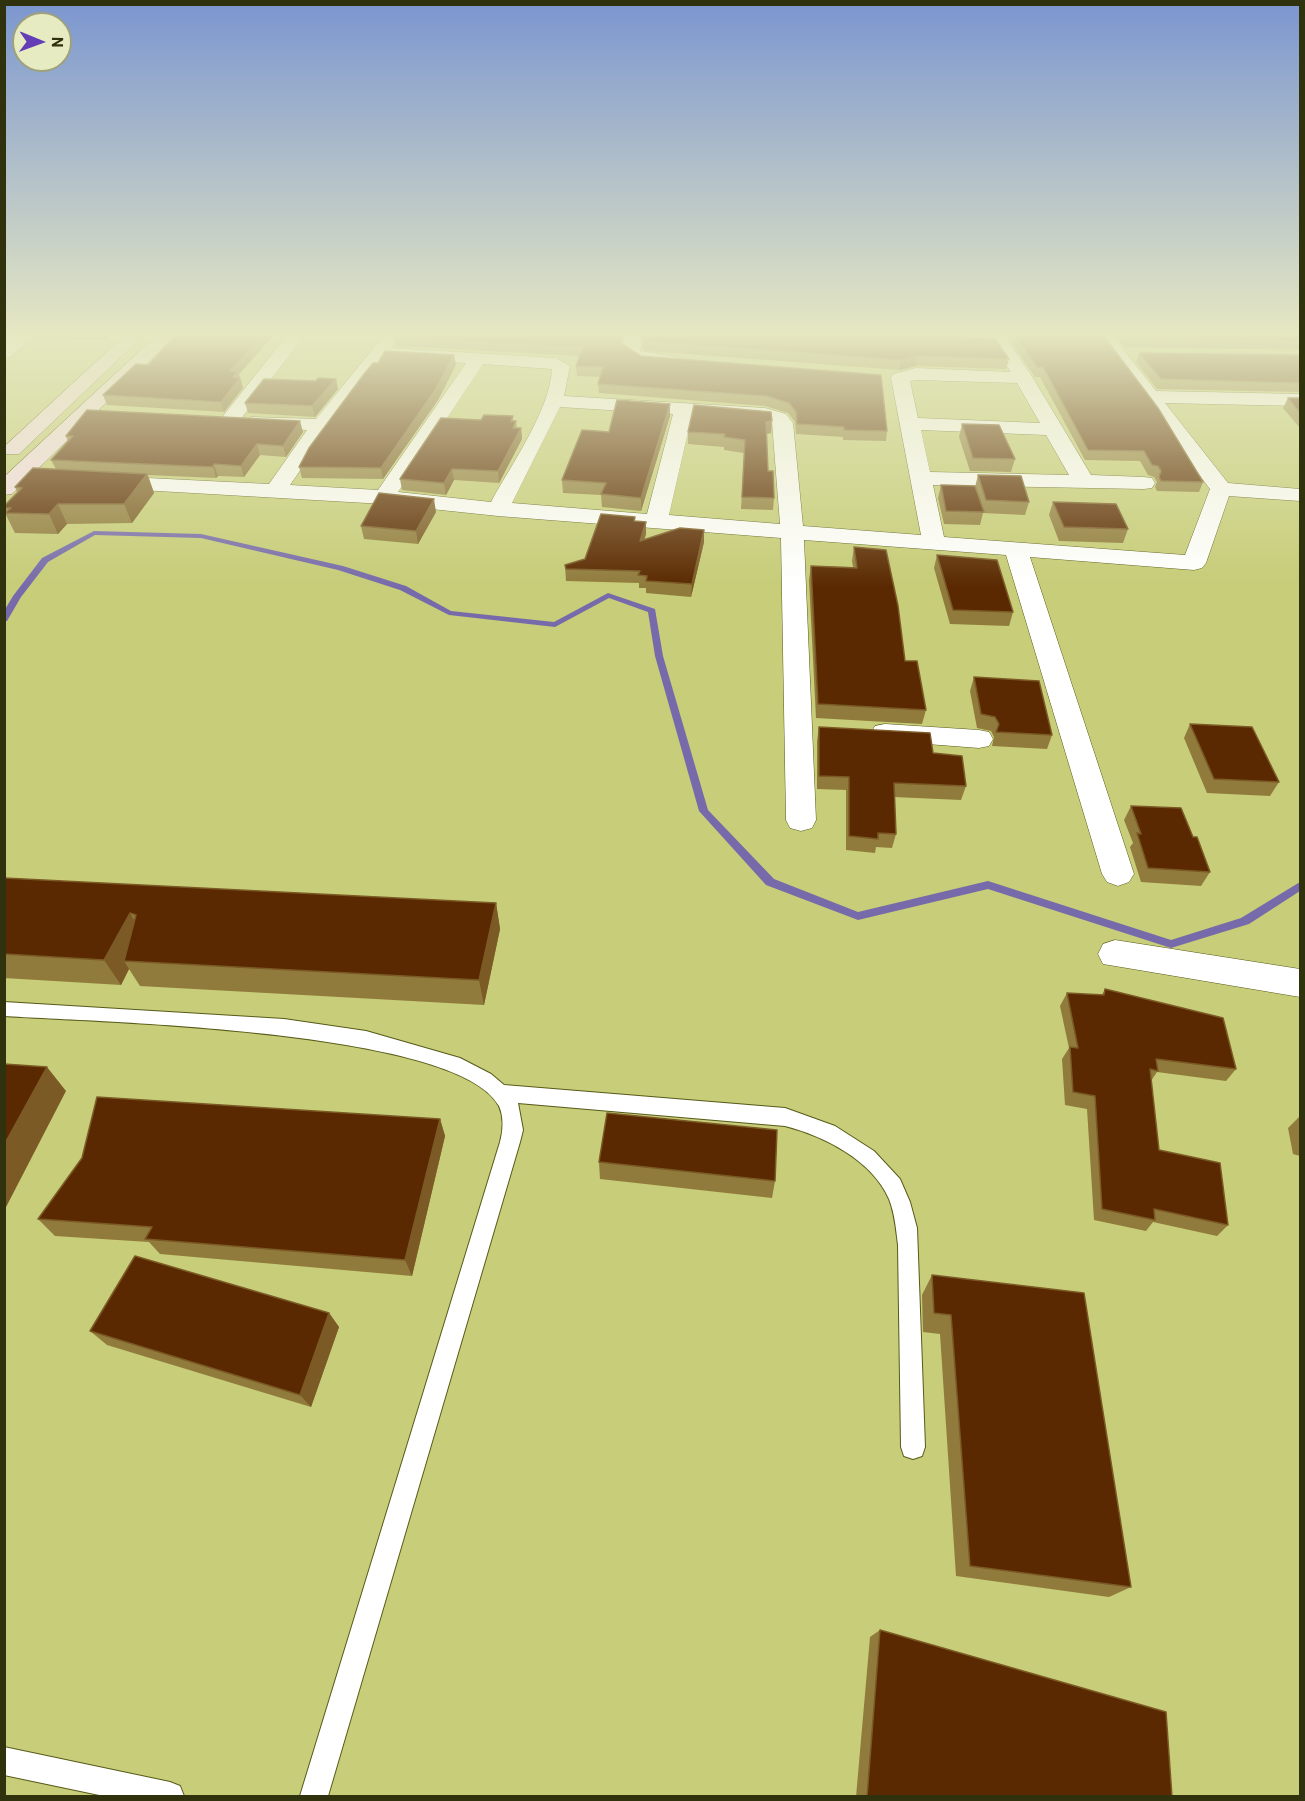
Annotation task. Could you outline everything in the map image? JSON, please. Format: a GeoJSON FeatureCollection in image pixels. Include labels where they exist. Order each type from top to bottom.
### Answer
{"type":"FeatureCollection","features":[{"type":"Feature","properties":{"kind":"main road"},"geometry":{"type":"LineString","coordinates":[[8,475],[59,419]]}},
{"type":"Feature","properties":{"kind":"main road"},"geometry":{"type":"LineString","coordinates":[[8,475],[79,419]]}},
{"type":"Feature","properties":{"kind":"street"},"geometry":{"type":"LineString","coordinates":[[219,419],[321,425]]}},
{"type":"Feature","properties":{"kind":"street"},"geometry":{"type":"LineString","coordinates":[[275,492],[326,419]]}},
{"type":"Feature","properties":{"kind":"street"},"geometry":{"type":"LineString","coordinates":[[384,497],[437,419]]}},
{"type":"Feature","properties":{"kind":"street"},"geometry":{"type":"LineString","coordinates":[[498,509],[544,419]]}},
{"type":"Feature","properties":{"kind":"street"},"geometry":{"type":"LineString","coordinates":[[656,521],[681,419]]}},
{"type":"Feature","properties":{"kind":"street"},"geometry":{"type":"LineString","coordinates":[[778,419],[781,420],[810,728],[801,820]]}},
{"type":"Feature","properties":{"kind":"street"},"geometry":{"type":"LineString","coordinates":[[908,419],[934,543]]}},
{"type":"Feature","properties":{"kind":"street"},"geometry":{"type":"LineString","coordinates":[[1047,419],[1084,482]]}},
{"type":"Feature","properties":{"kind":"street"},"geometry":{"type":"LineString","coordinates":[[1167,419],[1221,489],[1300,495]]}},
{"type":"Feature","properties":{"kind":"street"},"geometry":{"type":"LineString","coordinates":[[910,424],[1053,429]]}},
{"type":"Feature","properties":{"kind":"street"},"geometry":{"type":"LineString","coordinates":[[8,475],[51,479]]}},
{"type":"Feature","properties":{"kind":"street"},"geometry":{"type":"LineString","coordinates":[[921,478],[1144,483]]}},
{"type":"Feature","properties":{"kind":"street"},"geometry":{"type":"LineString","coordinates":[[86,481],[384,497],[498,509],[1194,563],[1221,489]]}},
{"type":"Feature","properties":{"kind":"street"},"geometry":{"type":"LineString","coordinates":[[1016,549],[1118,874]]}},
{"type":"Feature","properties":{"kind":"street"},"geometry":{"type":"LineString","coordinates":[[855,731],[979,739]]}},
{"type":"Feature","properties":{"kind":"street"},"geometry":{"type":"LineString","coordinates":[[1115,954],[1300,982]]}},
{"type":"Feature","properties":{"kind":"lane"},"geometry":{"type":"LineString","coordinates":[[4,1009],[284,1028],[366,1039],[453,1064],[484,1080],[500,1092],[509,1105],[513,1130],[510,1143],[314,1797]]}},
{"type":"Feature","properties":{"kind":"lane"},"geometry":{"type":"LineString","coordinates":[[500,1092],[785,1117],[816,1125],[867,1157],[888,1179],[905,1220],[909,1245],[913,1447]]}},
{"type":"Feature","properties":{"kind":"lane"},"geometry":{"type":"LineString","coordinates":[[4,1761],[170,1797]]}},
{"type":"Feature","properties":{"kind":"building"},"geometry":{"type":"Polygon","coordinates":[[[80,419],[300,421],[283,446],[257,444],[241,466],[214,464],[213,467],[51,460],[73,436],[66,436],[80,419]]]}},
{"type":"Feature","properties":{"kind":"building"},"geometry":{"type":"Polygon","coordinates":[[[331,419],[415,419],[381,468],[299,467],[309,448],[331,419]]]}},
{"type":"Feature","properties":{"kind":"building"},"geometry":{"type":"Polygon","coordinates":[[[440,419],[512,419],[511,421],[516,421],[513,428],[521,428],[498,471],[452,469],[444,483],[400,479],[440,419]]]}},
{"type":"Feature","properties":{"kind":"building"},"geometry":{"type":"Polygon","coordinates":[[[612,419],[665,419],[641,498],[601,494],[606,483],[562,480],[582,430],[609,432],[612,419]]]}},
{"type":"Feature","properties":{"kind":"building"},"geometry":{"type":"Polygon","coordinates":[[[691,419],[772,419],[772,421],[766,422],[768,471],[773,471],[774,498],[742,497],[745,440],[724,437],[725,434],[688,432],[691,419]]]}},
{"type":"Feature","properties":{"kind":"building"},"geometry":{"type":"Polygon","coordinates":[[[797,419],[886,419],[887,431],[844,430],[844,427],[797,424],[797,419]]]}},
{"type":"Feature","properties":{"kind":"building"},"geometry":{"type":"Polygon","coordinates":[[[1071,419],[1165,419],[1203,482],[1161,481],[1159,477],[1161,471],[1158,466],[1152,465],[1144,451],[1088,450],[1071,419]]]}},
{"type":"Feature","properties":{"kind":"building"},"geometry":{"type":"Polygon","coordinates":[[[962,424],[999,425],[1015,459],[973,458],[962,424]]]}},
{"type":"Feature","properties":{"kind":"building"},"geometry":{"type":"Polygon","coordinates":[[[33,468],[147,474],[124,504],[58,504],[49,514],[5,513],[11,508],[4,508],[4,506],[22,488],[15,487],[33,468]]]}},
{"type":"Feature","properties":{"kind":"building"},"geometry":{"type":"Polygon","coordinates":[[[978,475],[1021,476],[1029,502],[986,500],[978,475]]]}},
{"type":"Feature","properties":{"kind":"building"},"geometry":{"type":"Polygon","coordinates":[[[941,485],[975,486],[984,512],[946,511],[941,485]]]}},
{"type":"Feature","properties":{"kind":"building"},"geometry":{"type":"Polygon","coordinates":[[[379,493],[434,499],[416,531],[361,526],[379,493]]]}},
{"type":"Feature","properties":{"kind":"building"},"geometry":{"type":"Polygon","coordinates":[[[1053,502],[1116,504],[1128,529],[1064,527],[1053,502]]]}},
{"type":"Feature","properties":{"kind":"building"},"geometry":{"type":"Polygon","coordinates":[[[601,514],[635,517],[634,521],[646,522],[640,541],[680,528],[704,530],[692,584],[646,581],[647,576],[638,575],[640,571],[566,569],[565,565],[585,559],[601,514]]]}},
{"type":"Feature","properties":{"kind":"building"},"geometry":{"type":"Polygon","coordinates":[[[854,547],[886,550],[898,606],[905,661],[917,661],[926,710],[818,704],[811,566],[857,568],[854,547]]]}},
{"type":"Feature","properties":{"kind":"building"},"geometry":{"type":"Polygon","coordinates":[[[937,555],[997,560],[1013,612],[953,610],[937,555]]]}},
{"type":"Feature","properties":{"kind":"building"},"geometry":{"type":"Polygon","coordinates":[[[974,677],[1039,681],[1052,735],[996,732],[999,724],[995,717],[981,714],[974,677]]]}},
{"type":"Feature","properties":{"kind":"building"},"geometry":{"type":"Polygon","coordinates":[[[1190,724],[1252,727],[1279,782],[1214,779],[1190,724]]]}},
{"type":"Feature","properties":{"kind":"building"},"geometry":{"type":"Polygon","coordinates":[[[819,727],[930,733],[933,753],[962,756],[966,786],[894,783],[896,834],[878,833],[878,839],[849,836],[849,777],[819,776],[819,727]]]}},
{"type":"Feature","properties":{"kind":"building"},"geometry":{"type":"Polygon","coordinates":[[[1131,806],[1181,808],[1193,837],[1197,837],[1210,872],[1148,868],[1137,833],[1141,834],[1131,806]]]}},
{"type":"Feature","properties":{"kind":"building"},"geometry":{"type":"Polygon","coordinates":[[[4,878],[496,903],[479,980],[124,961],[136,915],[130,913],[104,960],[4,954],[4,878]]]}},
{"type":"Feature","properties":{"kind":"building"},"geometry":{"type":"Polygon","coordinates":[[[1105,989],[1223,1018],[1236,1069],[1156,1059],[1158,1071],[1150,1069],[1159,1150],[1220,1163],[1228,1225],[1154,1209],[1155,1220],[1102,1209],[1095,1096],[1073,1092],[1070,1047],[1078,1048],[1067,993],[1104,995],[1105,989]]]}},
{"type":"Feature","properties":{"kind":"building"},"geometry":{"type":"Polygon","coordinates":[[[4,1064],[47,1067],[4,1145],[4,1064]]]}},
{"type":"Feature","properties":{"kind":"building"},"geometry":{"type":"Polygon","coordinates":[[[97,1097],[440,1119],[405,1260],[145,1239],[152,1227],[38,1219],[82,1158],[97,1097]]]}},
{"type":"Feature","properties":{"kind":"building"},"geometry":{"type":"Polygon","coordinates":[[[607,1113],[777,1130],[775,1181],[599,1162],[607,1113]]]}},
{"type":"Feature","properties":{"kind":"building"},"geometry":{"type":"Polygon","coordinates":[[[135,1256],[329,1313],[300,1395],[90,1331],[135,1256]]]}},
{"type":"Feature","properties":{"kind":"building"},"geometry":{"type":"Polygon","coordinates":[[[932,1275],[1084,1293],[1131,1587],[970,1566],[951,1315],[934,1313],[932,1275]]]}},
{"type":"Feature","properties":{"kind":"building"},"geometry":{"type":"Polygon","coordinates":[[[880,1630],[1166,1712],[1172,1797],[867,1797],[880,1630]]]}},
{"type":"Feature","properties":{"kind":"waterway"},"geometry":{"type":"LineString","coordinates":[[4,619],[17,596],[45,560],[94,533],[201,536],[340,568],[403,588],[449,613],[555,625],[608,595],[652,611],[659,656],[704,811],[770,882],[858,916],[988,885],[1171,944],[1245,921],[1300,886]]}}]}
